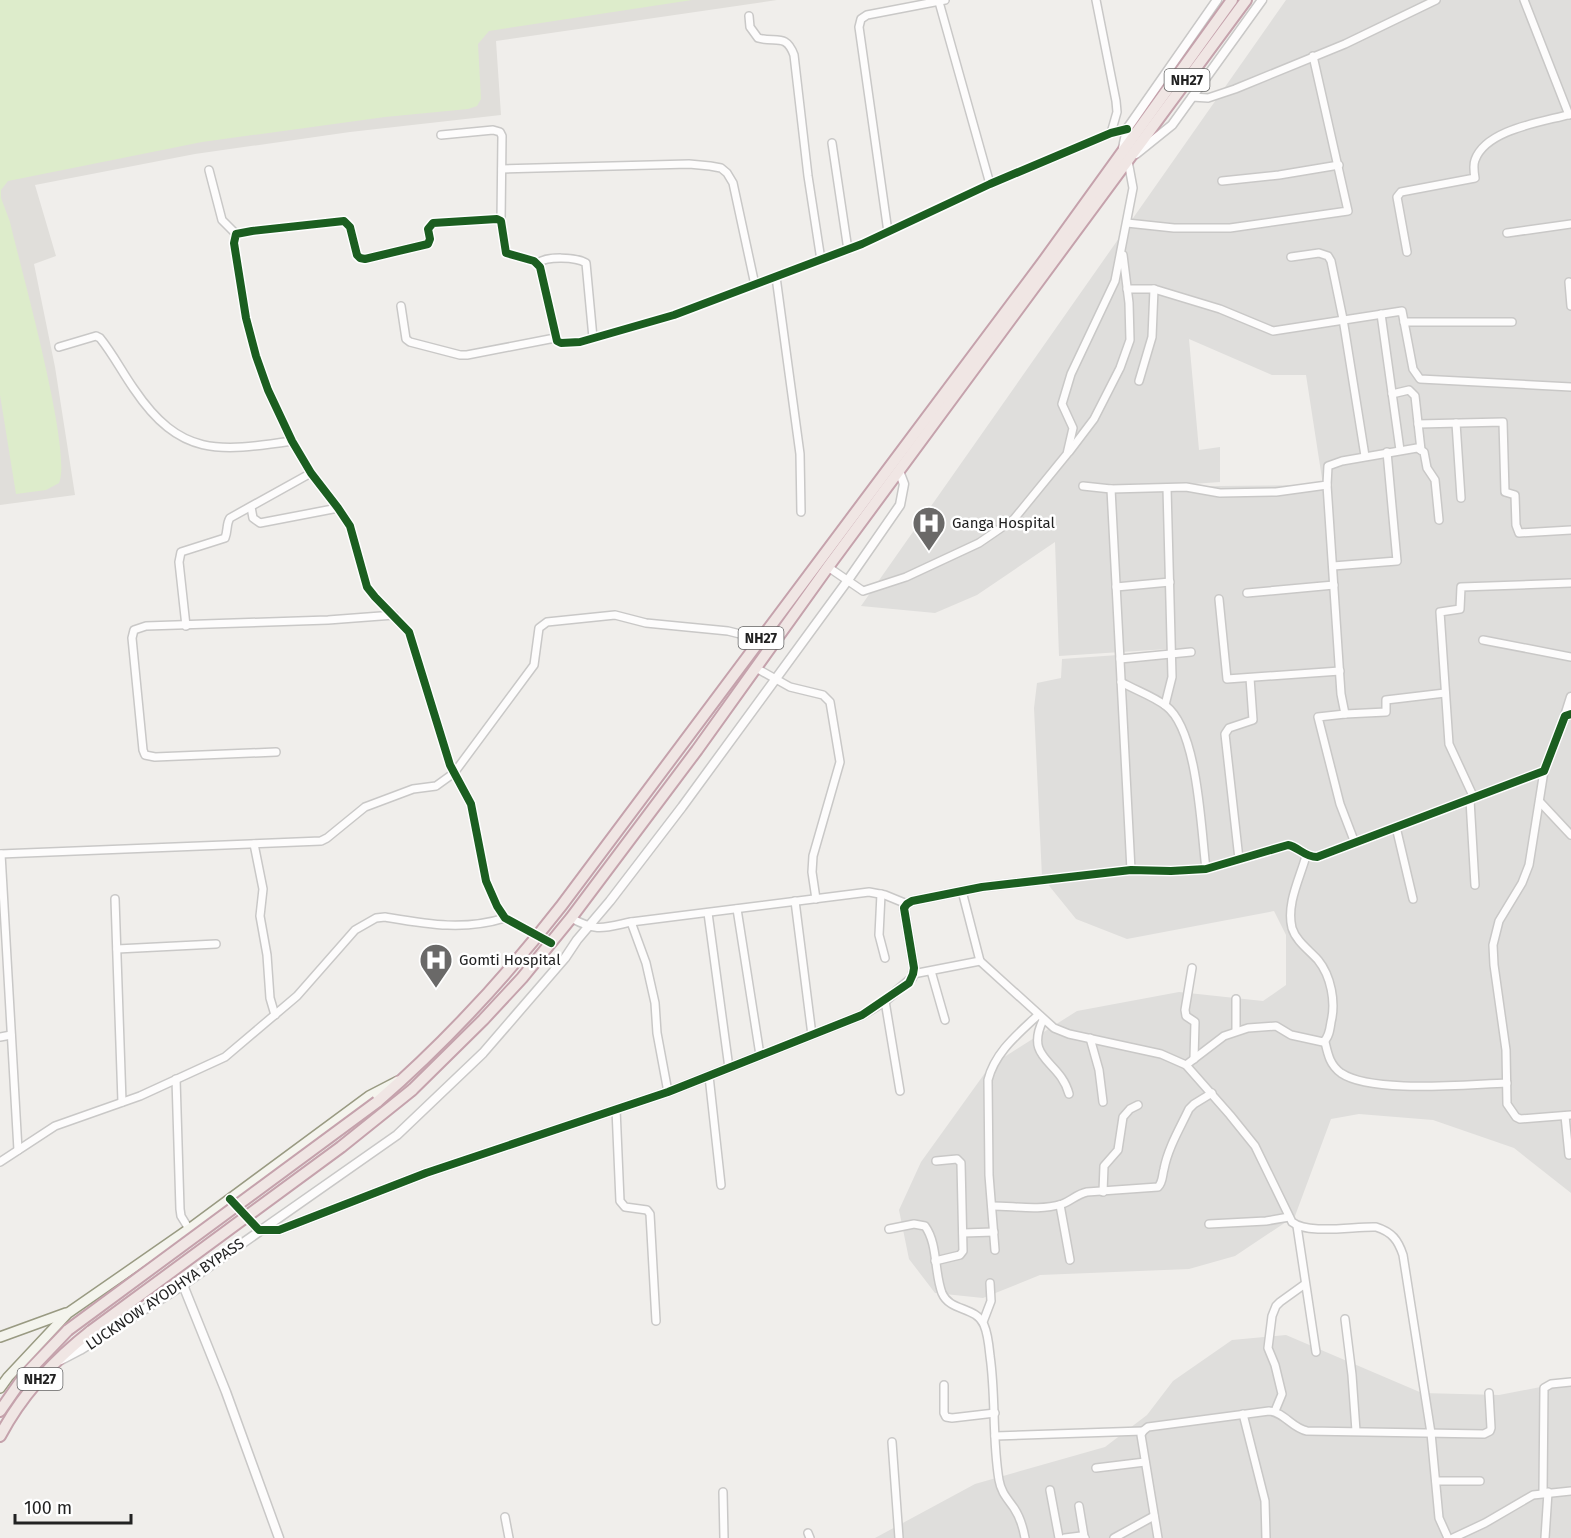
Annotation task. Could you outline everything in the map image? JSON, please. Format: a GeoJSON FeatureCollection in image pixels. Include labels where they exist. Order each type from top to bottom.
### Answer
{"type":"FeatureCollection","features":[{"type":"Feature","properties":{"kind":"highway","name":"NH27"},"geometry":{"type":"LineString","coordinates":[[0,1436],[16,1409],[54,1363],[91,1331],[350,1140],[412,1090],[483,1020],[551,943],[756,668],[899,471],[1125,158],[1167,89],[1232,0]]}},
{"type":"Feature","properties":{"kind":"highway","name":"NH27"},"geometry":{"type":"LineString","coordinates":[[0,1410],[25,1376],[68,1330],[377,1102],[474,1009],[538,936],[1246,0]]}},
{"type":"Feature","properties":{"kind":"main road"},"geometry":{"type":"LineString","coordinates":[[0,1388],[68,1313],[189,1229],[369,1096],[405,1077]]}},
{"type":"Feature","properties":{"kind":"main road"},"geometry":{"type":"LineString","coordinates":[[0,1337],[68,1313]]}},
{"type":"Feature","properties":{"kind":"street"},"geometry":{"type":"LineString","coordinates":[[1096,0],[1116,101],[1117,112],[1111,133]]}},
{"type":"Feature","properties":{"kind":"street"},"geometry":{"type":"LineString","coordinates":[[1067,454],[1073,428],[1062,405],[1071,374],[1115,281],[1127,224],[1133,188],[1125,158],[1127,129],[1217,0]]}},
{"type":"Feature","properties":{"kind":"street"},"geometry":{"type":"LineString","coordinates":[[1125,158],[1172,125],[1262,0]]}},
{"type":"Feature","properties":{"kind":"street"},"geometry":{"type":"LineString","coordinates":[[1192,97],[1208,98],[1234,89],[1345,44],[1436,0]]}},
{"type":"Feature","properties":{"kind":"street"},"geometry":{"type":"LineString","coordinates":[[1407,252],[1397,197],[1401,192],[1475,178],[1474,162],[1480,149],[1496,136],[1570,114],[1524,0]]}},
{"type":"Feature","properties":{"kind":"street"},"geometry":{"type":"LineString","coordinates":[[888,232],[859,27],[861,19],[867,15],[942,1],[990,184]]}},
{"type":"Feature","properties":{"kind":"street"},"geometry":{"type":"LineString","coordinates":[[749,16],[750,27],[758,38],[785,41],[791,47],[794,55],[808,176],[821,260]]}},
{"type":"Feature","properties":{"kind":"street"},"geometry":{"type":"LineString","coordinates":[[1127,224],[1174,228],[1230,228],[1348,211],[1313,56]]}},
{"type":"Feature","properties":{"kind":"street"},"geometry":{"type":"LineString","coordinates":[[538,263],[555,338],[561,343],[580,342],[674,315],[848,250],[990,184],[1111,133],[1127,129]]}},
{"type":"Feature","properties":{"kind":"street"},"geometry":{"type":"LineString","coordinates":[[441,135],[497,130],[502,136],[501,221],[506,253],[538,263],[547,258],[580,260],[586,263],[592,338]]}},
{"type":"Feature","properties":{"kind":"street"},"geometry":{"type":"LineString","coordinates":[[832,142],[848,250]]}},
{"type":"Feature","properties":{"kind":"street"},"geometry":{"type":"LineString","coordinates":[[502,169],[689,164],[721,168],[727,172],[733,183],[755,285]]}},
{"type":"Feature","properties":{"kind":"street"},"geometry":{"type":"LineString","coordinates":[[1222,181],[1339,165]]}},
{"type":"Feature","properties":{"kind":"street"},"geometry":{"type":"LineString","coordinates":[[209,170],[222,220],[236,234]]}},
{"type":"Feature","properties":{"kind":"street"},"geometry":{"type":"LineString","coordinates":[[236,234],[344,221],[350,227],[357,255],[365,259],[428,244],[430,239],[428,229],[433,223],[497,219],[501,221]]}},
{"type":"Feature","properties":{"kind":"street"},"geometry":{"type":"LineString","coordinates":[[1508,233],[1571,224]]}},
{"type":"Feature","properties":{"kind":"street"},"geometry":{"type":"LineString","coordinates":[[236,234],[234,243],[250,333],[268,390],[310,473],[338,508],[352,533],[367,587],[409,632],[454,773],[471,804],[486,881],[497,906],[506,918],[551,943]]}},
{"type":"Feature","properties":{"kind":"street"},"geometry":{"type":"LineString","coordinates":[[828,567],[863,591],[906,578],[979,543],[1014,519],[1094,419],[1120,368],[1130,340],[1122,251]]}},
{"type":"Feature","properties":{"kind":"street"},"geometry":{"type":"LineString","coordinates":[[1291,257],[1319,253],[1328,256],[1343,319],[1365,456]]}},
{"type":"Feature","properties":{"kind":"street"},"geometry":{"type":"LineString","coordinates":[[776,277],[800,454],[801,512]]}},
{"type":"Feature","properties":{"kind":"street"},"geometry":{"type":"LineString","coordinates":[[1569,282],[1571,306]]}},
{"type":"Feature","properties":{"kind":"street"},"geometry":{"type":"LineString","coordinates":[[1127,289],[1154,289],[1220,309],[1272,331],[1402,311],[1413,369],[1420,379],[1571,387]]}},
{"type":"Feature","properties":{"kind":"street"},"geometry":{"type":"LineString","coordinates":[[1139,381],[1152,337],[1154,289]]}},
{"type":"Feature","properties":{"kind":"street"},"geometry":{"type":"LineString","coordinates":[[401,306],[406,339],[459,355],[555,338]]}},
{"type":"Feature","properties":{"kind":"street"},"geometry":{"type":"LineString","coordinates":[[1381,314],[1400,450]]}},
{"type":"Feature","properties":{"kind":"street"},"geometry":{"type":"LineString","coordinates":[[1404,322],[1512,322]]}},
{"type":"Feature","properties":{"kind":"street"},"geometry":{"type":"LineString","coordinates":[[59,347],[96,336],[100,338],[149,410],[160,423],[184,440],[195,444],[241,448],[292,441]]}},
{"type":"Feature","properties":{"kind":"street"},"geometry":{"type":"LineString","coordinates":[[1392,394],[1409,390],[1415,396],[1421,450],[1424,452],[1427,468],[1435,480],[1439,520]]}},
{"type":"Feature","properties":{"kind":"street"},"geometry":{"type":"LineString","coordinates":[[1418,424],[1503,422],[1504,492],[1515,495],[1516,525],[1519,533],[1571,530]]}},
{"type":"Feature","properties":{"kind":"street"},"geometry":{"type":"LineString","coordinates":[[1456,423],[1461,498]]}},
{"type":"Feature","properties":{"kind":"street"},"geometry":{"type":"LineString","coordinates":[[1345,714],[1327,485],[1328,466],[1388,452],[1417,448],[1421,450]]}},
{"type":"Feature","properties":{"kind":"street"},"geometry":{"type":"LineString","coordinates":[[1333,566],[1397,561],[1388,452]]}},
{"type":"Feature","properties":{"kind":"street","name":"LUCKNOW AYODHYA BYPASS"},"geometry":{"type":"LineString","coordinates":[[54,1363],[80,1350],[183,1285],[397,1135],[483,1053],[565,958],[610,901],[682,807],[848,580],[900,505],[903,484],[899,471]]}},
{"type":"Feature","properties":{"kind":"street"},"geometry":{"type":"LineString","coordinates":[[186,626],[179,562],[181,552],[225,538],[227,522],[230,518],[310,473]]}},
{"type":"Feature","properties":{"kind":"street"},"geometry":{"type":"LineString","coordinates":[[1083,486],[1111,489],[1186,487],[1220,493],[1276,492],[1327,485]]}},
{"type":"Feature","properties":{"kind":"street"},"geometry":{"type":"LineString","coordinates":[[1165,705],[1172,677],[1167,488]]}},
{"type":"Feature","properties":{"kind":"street"},"geometry":{"type":"LineString","coordinates":[[1111,489],[1131,870]]}},
{"type":"Feature","properties":{"kind":"street"},"geometry":{"type":"LineString","coordinates":[[250,507],[253,518],[260,522],[338,508]]}},
{"type":"Feature","properties":{"kind":"street"},"geometry":{"type":"LineString","coordinates":[[1116,587],[1170,582]]}},
{"type":"Feature","properties":{"kind":"street"},"geometry":{"type":"LineString","coordinates":[[1475,885],[1472,799],[1449,744],[1440,612],[1460,609],[1461,587],[1571,583]]}},
{"type":"Feature","properties":{"kind":"street"},"geometry":{"type":"LineString","coordinates":[[1247,593],[1334,585]]}},
{"type":"Feature","properties":{"kind":"street"},"geometry":{"type":"LineString","coordinates":[[1219,599],[1227,679],[1340,671]]}},
{"type":"Feature","properties":{"kind":"street"},"geometry":{"type":"LineString","coordinates":[[276,752],[155,758],[145,754],[132,634],[139,627],[328,620],[394,615]]}},
{"type":"Feature","properties":{"kind":"street"},"geometry":{"type":"LineString","coordinates":[[18,1150],[0,854],[321,841],[365,807],[413,789],[436,786],[454,773],[534,665],[539,628],[542,625],[615,615],[646,623],[728,631],[740,634],[757,644]]}},
{"type":"Feature","properties":{"kind":"street"},"geometry":{"type":"LineString","coordinates":[[1483,640],[1571,657]]}},
{"type":"Feature","properties":{"kind":"street"},"geometry":{"type":"LineString","coordinates":[[1120,659],[1191,652]]}},
{"type":"Feature","properties":{"kind":"street"},"geometry":{"type":"LineString","coordinates":[[756,668],[796,689],[824,695],[830,702],[840,762],[813,856],[812,872],[816,899]]}},
{"type":"Feature","properties":{"kind":"street"},"geometry":{"type":"LineString","coordinates":[[1239,859],[1225,734],[1229,728],[1253,720],[1250,678]]}},
{"type":"Feature","properties":{"kind":"street"},"geometry":{"type":"LineString","coordinates":[[1121,682],[1165,705],[1175,715],[1192,760],[1206,869]]}},
{"type":"Feature","properties":{"kind":"street"},"geometry":{"type":"LineString","coordinates":[[1354,843],[1340,804],[1318,717],[1386,712],[1386,700],[1445,693]]}},
{"type":"Feature","properties":{"kind":"street"},"geometry":{"type":"LineString","coordinates":[[1569,1155],[1568,1115],[1525,1119],[1516,1117],[1508,1104],[1506,1050],[1493,945],[1499,921],[1526,875],[1534,844],[1544,771],[1568,715],[1571,697]]}},
{"type":"Feature","properties":{"kind":"street"},"geometry":{"type":"LineString","coordinates":[[571,918],[588,927],[603,928],[631,922],[869,892],[907,903],[982,887],[1131,870],[1206,869],[1288,844],[1306,856],[1317,856],[1544,771]]}},
{"type":"Feature","properties":{"kind":"street"},"geometry":{"type":"LineString","coordinates":[[1540,802],[1571,835]]}},
{"type":"Feature","properties":{"kind":"street"},"geometry":{"type":"LineString","coordinates":[[1396,827],[1413,899]]}},
{"type":"Feature","properties":{"kind":"street"},"geometry":{"type":"LineString","coordinates":[[254,844],[263,889],[260,916],[267,955],[270,998],[275,1015]]}},
{"type":"Feature","properties":{"kind":"street"},"geometry":{"type":"LineString","coordinates":[[1306,856],[1291,908],[1291,918],[1294,932],[1322,965],[1331,988],[1332,1018],[1325,1042],[1330,1062],[1352,1079],[1391,1085],[1507,1083]]}},
{"type":"Feature","properties":{"kind":"street"},"geometry":{"type":"LineString","coordinates":[[962,891],[981,962],[1040,1017],[1061,1031],[1161,1054],[1185,1065],[1212,1093],[1255,1146],[1289,1217],[1297,1226],[1316,1352]]}},
{"type":"Feature","properties":{"kind":"street"},"geometry":{"type":"LineString","coordinates":[[881,894],[879,935],[885,958]]}},
{"type":"Feature","properties":{"kind":"street"},"geometry":{"type":"LineString","coordinates":[[115,899],[122,1102]]}},
{"type":"Feature","properties":{"kind":"street"},"geometry":{"type":"LineString","coordinates":[[795,901],[812,1035]]}},
{"type":"Feature","properties":{"kind":"street"},"geometry":{"type":"LineString","coordinates":[[230,1198],[259,1230],[279,1230],[426,1173],[668,1092],[862,1015],[909,982],[914,974],[905,913],[907,903]]}},
{"type":"Feature","properties":{"kind":"street"},"geometry":{"type":"LineString","coordinates":[[737,909],[760,1055]]}},
{"type":"Feature","properties":{"kind":"street"},"geometry":{"type":"LineString","coordinates":[[708,913],[729,1068]]}},
{"type":"Feature","properties":{"kind":"street"},"geometry":{"type":"LineString","coordinates":[[0,1162],[55,1126],[122,1102],[232,1053],[308,984],[355,930],[376,918],[385,917],[442,926],[485,925],[506,918]]}},
{"type":"Feature","properties":{"kind":"street"},"geometry":{"type":"LineString","coordinates":[[631,922],[646,963],[655,1003],[657,1033],[668,1092]]}},
{"type":"Feature","properties":{"kind":"street"},"geometry":{"type":"LineString","coordinates":[[117,949],[216,944]]}},
{"type":"Feature","properties":{"kind":"street"},"geometry":{"type":"LineString","coordinates":[[914,974],[981,962]]}},
{"type":"Feature","properties":{"kind":"street"},"geometry":{"type":"LineString","coordinates":[[1192,968],[1185,1010],[1186,1016],[1195,1022],[1194,1059]]}},
{"type":"Feature","properties":{"kind":"street"},"geometry":{"type":"LineString","coordinates":[[931,971],[945,1020]]}},
{"type":"Feature","properties":{"kind":"street"},"geometry":{"type":"LineString","coordinates":[[1236,999],[1236,1031]]}},
{"type":"Feature","properties":{"kind":"street"},"geometry":{"type":"LineString","coordinates":[[885,1000],[900,1091]]}},
{"type":"Feature","properties":{"kind":"street"},"geometry":{"type":"LineString","coordinates":[[1040,1017],[1037,1036],[1039,1051],[1064,1079],[1069,1094]]}},
{"type":"Feature","properties":{"kind":"street"},"geometry":{"type":"LineString","coordinates":[[995,1250],[988,1175],[988,1080],[998,1057],[1040,1017]]}},
{"type":"Feature","properties":{"kind":"street"},"geometry":{"type":"LineString","coordinates":[[1185,1065],[1224,1036],[1236,1031],[1276,1026],[1291,1035],[1325,1042]]}},
{"type":"Feature","properties":{"kind":"street"},"geometry":{"type":"LineString","coordinates":[[0,1037],[11,1035]]}},
{"type":"Feature","properties":{"kind":"street"},"geometry":{"type":"LineString","coordinates":[[1090,1038],[1100,1070],[1103,1101]]}},
{"type":"Feature","properties":{"kind":"street"},"geometry":{"type":"LineString","coordinates":[[709,1076],[722,1185]]}},
{"type":"Feature","properties":{"kind":"street"},"geometry":{"type":"LineString","coordinates":[[176,1079],[180,1209],[181,1216],[189,1229]]}},
{"type":"Feature","properties":{"kind":"street"},"geometry":{"type":"LineString","coordinates":[[992,1206],[1027,1208],[1060,1205],[1079,1194],[1155,1188],[1161,1185],[1170,1149],[1189,1109],[1212,1093]]}},
{"type":"Feature","properties":{"kind":"street"},"geometry":{"type":"LineString","coordinates":[[1103,1192],[1104,1166],[1118,1150],[1123,1117],[1130,1109],[1138,1105]]}},
{"type":"Feature","properties":{"kind":"street"},"geometry":{"type":"LineString","coordinates":[[616,1108],[620,1201],[625,1207],[644,1208],[650,1214],[656,1321]]}},
{"type":"Feature","properties":{"kind":"street"},"geometry":{"type":"LineString","coordinates":[[935,1261],[962,1254],[963,1233],[961,1162],[957,1159],[936,1161]]}},
{"type":"Feature","properties":{"kind":"street"},"geometry":{"type":"LineString","coordinates":[[1060,1205],[1070,1260]]}},
{"type":"Feature","properties":{"kind":"street"},"geometry":{"type":"LineString","coordinates":[[1209,1224],[1266,1221],[1289,1217]]}},
{"type":"Feature","properties":{"kind":"street"},"geometry":{"type":"LineString","coordinates":[[889,1228],[914,1224],[926,1226],[945,1299],[956,1307],[974,1313],[983,1322],[993,1377],[1000,1487],[1021,1520],[1025,1538]]}},
{"type":"Feature","properties":{"kind":"street"},"geometry":{"type":"LineString","coordinates":[[1297,1226],[1309,1228],[1376,1227],[1386,1230],[1400,1244],[1431,1433],[1439,1518],[1448,1538]]}},
{"type":"Feature","properties":{"kind":"street"},"geometry":{"type":"LineString","coordinates":[[963,1233],[994,1232]]}},
{"type":"Feature","properties":{"kind":"street"},"geometry":{"type":"LineString","coordinates":[[983,1322],[991,1301],[990,1282]]}},
{"type":"Feature","properties":{"kind":"street"},"geometry":{"type":"LineString","coordinates":[[1275,1411],[1282,1394],[1268,1348],[1272,1316],[1276,1306],[1305,1284]]}},
{"type":"Feature","properties":{"kind":"street"},"geometry":{"type":"LineString","coordinates":[[183,1285],[230,1403],[279,1538]]}},
{"type":"Feature","properties":{"kind":"street"},"geometry":{"type":"LineString","coordinates":[[1345,1319],[1356,1431]]}},
{"type":"Feature","properties":{"kind":"street"},"geometry":{"type":"LineString","coordinates":[[1545,1538],[1544,1388],[1551,1384],[1571,1382]]}},
{"type":"Feature","properties":{"kind":"street"},"geometry":{"type":"LineString","coordinates":[[944,1386],[946,1417],[995,1413]]}},
{"type":"Feature","properties":{"kind":"street"},"geometry":{"type":"LineString","coordinates":[[1158,1538],[1141,1435],[1148,1427],[1275,1411],[1299,1430],[1484,1434],[1490,1431],[1489,1393]]}},
{"type":"Feature","properties":{"kind":"street"},"geometry":{"type":"LineString","coordinates":[[1244,1414],[1265,1501],[1266,1538]]}},
{"type":"Feature","properties":{"kind":"street"},"geometry":{"type":"LineString","coordinates":[[995,1436],[1143,1431]]}},
{"type":"Feature","properties":{"kind":"street"},"geometry":{"type":"LineString","coordinates":[[892,1442],[899,1538]]}},
{"type":"Feature","properties":{"kind":"street"},"geometry":{"type":"LineString","coordinates":[[1096,1468],[1145,1462]]}},
{"type":"Feature","properties":{"kind":"street"},"geometry":{"type":"LineString","coordinates":[[1436,1481],[1480,1481]]}},
{"type":"Feature","properties":{"kind":"street"},"geometry":{"type":"LineString","coordinates":[[1050,1490],[1059,1538]]}},
{"type":"Feature","properties":{"kind":"street"},"geometry":{"type":"LineString","coordinates":[[1453,1538],[1485,1523],[1523,1499],[1546,1492],[1571,1491]]}},
{"type":"Feature","properties":{"kind":"street"},"geometry":{"type":"LineString","coordinates":[[723,1492],[724,1538]]}},
{"type":"Feature","properties":{"kind":"street"},"geometry":{"type":"LineString","coordinates":[[1065,1538],[1085,1537],[1079,1506]]}},
{"type":"Feature","properties":{"kind":"street"},"geometry":{"type":"LineString","coordinates":[[1114,1538],[1154,1516]]}},
{"type":"Feature","properties":{"kind":"street"},"geometry":{"type":"LineString","coordinates":[[506,1517],[509,1538]]}},
{"type":"Feature","properties":{"kind":"shaded area"},"geometry":{"type":"Polygon","coordinates":[[[0,0],[777,0],[496,41],[501,115],[350,132],[195,154],[35,185],[56,256],[34,264],[55,367],[75,495],[0,505],[0,0]]]}},
{"type":"Feature","properties":{"kind":"shaded area"},"geometry":{"type":"Polygon","coordinates":[[[1286,0],[1571,0],[1571,1193],[1514,1148],[1433,1120],[1359,1114],[1331,1119],[1295,1216],[1235,1256],[1189,1269],[1040,1275],[983,1298],[935,1293],[909,1259],[899,1210],[921,1162],[990,1066],[1077,1011],[1179,992],[1263,1001],[1286,985],[1286,935],[1274,911],[1127,939],[1076,919],[1042,877],[1034,708],[1037,683],[1061,678],[1062,659],[1174,651],[1169,490],[1216,486],[1323,485],[1306,375],[1272,375],[1189,339],[1199,450],[1220,447],[1220,482],[1165,486],[1168,649],[1059,656],[1055,542],[977,595],[935,613],[861,606],[1286,0]]]}},
{"type":"Feature","properties":{"kind":"shaded area"},"geometry":{"type":"Polygon","coordinates":[[[1286,1335],[1422,1393],[1499,1395],[1571,1381],[1571,1538],[875,1538],[975,1484],[1105,1447],[1147,1415],[1173,1381],[1232,1340],[1286,1335]]]}},
{"type":"Feature","properties":{"kind":"green space"},"geometry":{"type":"Polygon","coordinates":[[[0,0],[692,0],[489,31],[478,44],[481,99],[477,106],[468,109],[385,117],[202,142],[8,181],[1,190],[1,198],[10,222],[44,357],[59,435],[61,465],[59,483],[46,490],[16,494],[0,395],[0,0]]]}},
{"type":"Feature","properties":{"kind":"cycle path"},"geometry":{"type":"LineString","coordinates":[[551,943],[505,918],[497,906],[486,881],[471,804],[450,765],[409,632],[367,587],[350,526],[311,473],[292,441],[268,390],[246,318],[234,243],[236,234],[344,221],[350,227],[357,255],[365,259],[428,244],[430,239],[428,229],[433,223],[497,219],[501,221],[506,253],[534,261],[540,267],[557,341],[561,343],[580,342],[674,315],[862,244],[990,184],[1111,133],[1127,129]]}},
{"type":"Feature","properties":{"kind":"cycle path"},"geometry":{"type":"LineString","coordinates":[[230,1199],[259,1230],[279,1230],[426,1173],[668,1092],[862,1015],[909,983],[914,968],[904,908],[912,901],[982,887],[1131,870],[1206,869],[1288,845],[1317,857],[1544,771],[1565,716],[1571,714]]}},
{"type":"Feature","properties":{"kind":"place","name":"Ganga Hospital"},"geometry":{"type":"Point","coordinates":[929,552]}},
{"type":"Feature","properties":{"kind":"place","name":"Gomti Hospital"},"geometry":{"type":"Point","coordinates":[436,989]}}]}
